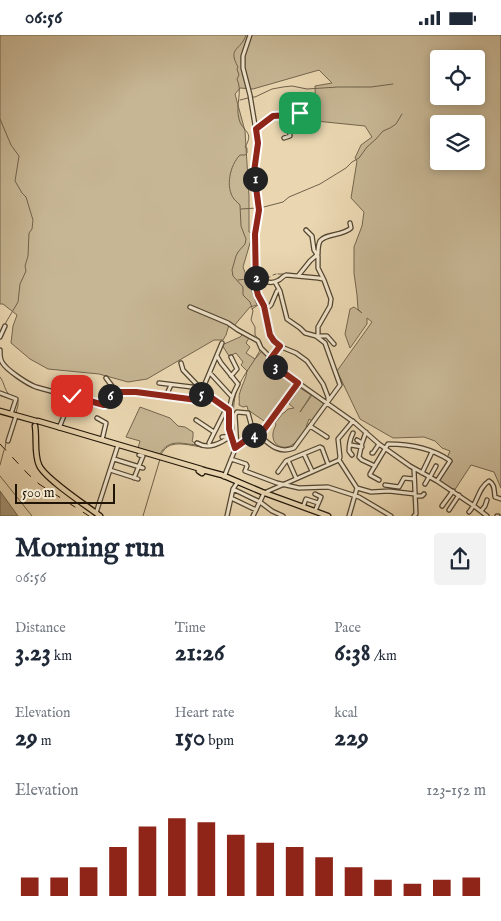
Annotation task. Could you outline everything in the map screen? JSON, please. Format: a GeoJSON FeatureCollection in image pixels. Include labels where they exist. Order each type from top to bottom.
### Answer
{"type":"FeatureCollection","features":[{"type":"Feature","properties":{"kind":"main road"},"geometry":{"type":"LineString","coordinates":[[0,411],[36,424],[45,424],[224,476],[263,493],[327,516]]}},
{"type":"Feature","properties":{"kind":"main road"},"geometry":{"type":"LineString","coordinates":[[36,424],[38,461],[42,471],[98,515]]}},
{"type":"Feature","properties":{"kind":"main road"},"geometry":{"type":"LineString","coordinates":[[224,476],[237,483],[327,516]]}},
{"type":"Feature","properties":{"kind":"street"},"geometry":{"type":"LineString","coordinates":[[250,35],[243,54],[244,70],[258,143],[254,172],[259,210],[255,234],[257,291],[265,310],[270,335],[280,346],[296,353],[307,361],[323,384],[328,397],[327,401]]}},
{"type":"Feature","properties":{"kind":"street"},"geometry":{"type":"LineString","coordinates":[[256,129],[273,116],[317,112]]}},
{"type":"Feature","properties":{"kind":"street"},"geometry":{"type":"LineString","coordinates":[[284,138],[290,137],[288,115]]}},
{"type":"Feature","properties":{"kind":"street"},"geometry":{"type":"LineString","coordinates":[[298,276],[318,254],[321,240],[349,231],[351,228],[350,223]]}},
{"type":"Feature","properties":{"kind":"street"},"geometry":{"type":"LineString","coordinates":[[306,229],[312,236],[314,250],[318,259],[318,268],[330,295],[331,302],[318,327],[317,337]]}},
{"type":"Feature","properties":{"kind":"street"},"geometry":{"type":"LineString","coordinates":[[256,279],[268,283],[275,282],[284,275],[324,280]]}},
{"type":"Feature","properties":{"kind":"street"},"geometry":{"type":"LineString","coordinates":[[236,447],[254,435],[260,436],[281,450],[295,447],[340,385],[325,343],[317,337],[305,333],[288,321],[280,291],[275,282]]}},
{"type":"Feature","properties":{"kind":"street"},"geometry":{"type":"LineString","coordinates":[[265,310],[271,305],[277,291]]}},
{"type":"Feature","properties":{"kind":"street"},"geometry":{"type":"LineString","coordinates":[[190,307],[225,319],[258,341],[262,349],[271,358],[273,365],[327,401],[379,444],[414,469],[453,491],[487,516]]}},
{"type":"Feature","properties":{"kind":"street"},"geometry":{"type":"LineString","coordinates":[[0,337],[5,326]]}},
{"type":"Feature","properties":{"kind":"street"},"geometry":{"type":"LineString","coordinates":[[317,337],[320,335],[327,336],[334,344]]}},
{"type":"Feature","properties":{"kind":"street"},"geometry":{"type":"LineString","coordinates":[[111,390],[197,400],[222,343]]}},
{"type":"Feature","properties":{"kind":"street"},"geometry":{"type":"LineString","coordinates":[[271,358],[280,346]]}},
{"type":"Feature","properties":{"kind":"street"},"geometry":{"type":"LineString","coordinates":[[0,350],[3,364],[27,383],[98,404],[106,405],[108,402],[112,386],[106,378]]}},
{"type":"Feature","properties":{"kind":"street"},"geometry":{"type":"LineString","coordinates":[[209,443],[228,409],[238,384],[217,356]]}},
{"type":"Feature","properties":{"kind":"street"},"geometry":{"type":"LineString","coordinates":[[231,357],[237,369],[231,376]]}},
{"type":"Feature","properties":{"kind":"street"},"geometry":{"type":"LineString","coordinates":[[181,363],[183,371],[201,389],[228,409]]}},
{"type":"Feature","properties":{"kind":"street"},"geometry":{"type":"LineString","coordinates":[[210,373],[232,397]]}},
{"type":"Feature","properties":{"kind":"street"},"geometry":{"type":"LineString","coordinates":[[159,383],[201,389]]}},
{"type":"Feature","properties":{"kind":"street"},"geometry":{"type":"LineString","coordinates":[[260,436],[298,383]]}},
{"type":"Feature","properties":{"kind":"street"},"geometry":{"type":"LineString","coordinates":[[166,396],[172,385]]}},
{"type":"Feature","properties":{"kind":"street"},"geometry":{"type":"LineString","coordinates":[[0,393],[16,399],[10,414]]}},
{"type":"Feature","properties":{"kind":"street"},"geometry":{"type":"LineString","coordinates":[[59,428],[72,396]]}},
{"type":"Feature","properties":{"kind":"street"},"geometry":{"type":"LineString","coordinates":[[228,409],[229,426],[236,447]]}},
{"type":"Feature","properties":{"kind":"street"},"geometry":{"type":"LineString","coordinates":[[224,476],[236,447],[235,415],[237,412],[248,413],[254,435]]}},
{"type":"Feature","properties":{"kind":"street"},"geometry":{"type":"LineString","coordinates":[[8,441],[16,416]]}},
{"type":"Feature","properties":{"kind":"street"},"geometry":{"type":"LineString","coordinates":[[97,418],[106,423],[102,441]]}},
{"type":"Feature","properties":{"kind":"street"},"geometry":{"type":"LineString","coordinates":[[196,420],[214,432]]}},
{"type":"Feature","properties":{"kind":"street"},"geometry":{"type":"LineString","coordinates":[[348,516],[357,488],[339,460],[339,438],[353,421]]}},
{"type":"Feature","properties":{"kind":"street"},"geometry":{"type":"LineString","coordinates":[[310,426],[327,437]]}},
{"type":"Feature","properties":{"kind":"street"},"geometry":{"type":"LineString","coordinates":[[359,457],[366,432]]}},
{"type":"Feature","properties":{"kind":"street"},"geometry":{"type":"LineString","coordinates":[[353,433],[350,439],[349,451],[375,466]]}},
{"type":"Feature","properties":{"kind":"street"},"geometry":{"type":"LineString","coordinates":[[222,437],[232,438]]}},
{"type":"Feature","properties":{"kind":"street"},"geometry":{"type":"LineString","coordinates":[[196,443],[213,446],[232,438]]}},
{"type":"Feature","properties":{"kind":"street"},"geometry":{"type":"LineString","coordinates":[[357,440],[362,445]]}},
{"type":"Feature","properties":{"kind":"street"},"geometry":{"type":"LineString","coordinates":[[372,453],[379,444]]}},
{"type":"Feature","properties":{"kind":"street"},"geometry":{"type":"LineString","coordinates":[[379,480],[370,475],[388,444],[422,447],[447,458],[450,461],[437,481]]}},
{"type":"Feature","properties":{"kind":"street"},"geometry":{"type":"LineString","coordinates":[[98,515],[118,445]]}},
{"type":"Feature","properties":{"kind":"street"},"geometry":{"type":"LineString","coordinates":[[350,445],[355,447],[362,445]]}},
{"type":"Feature","properties":{"kind":"street"},"geometry":{"type":"LineString","coordinates":[[278,472],[283,464],[288,461],[321,447],[328,464]]}},
{"type":"Feature","properties":{"kind":"street"},"geometry":{"type":"LineString","coordinates":[[422,473],[432,452]]}},
{"type":"Feature","properties":{"kind":"street"},"geometry":{"type":"LineString","coordinates":[[304,453],[312,471]]}},
{"type":"Feature","properties":{"kind":"street"},"geometry":{"type":"LineString","coordinates":[[110,471],[136,479],[143,456],[139,455]]}},
{"type":"Feature","properties":{"kind":"street"},"geometry":{"type":"LineString","coordinates":[[114,459],[141,467]]}},
{"type":"Feature","properties":{"kind":"street"},"geometry":{"type":"LineString","coordinates":[[231,459],[246,465],[245,471],[282,484],[300,488],[328,487],[355,496],[391,516]]}},
{"type":"Feature","properties":{"kind":"street"},"geometry":{"type":"LineString","coordinates":[[253,516],[263,493],[339,460]]}},
{"type":"Feature","properties":{"kind":"street"},"geometry":{"type":"LineString","coordinates":[[288,461],[296,478]]}},
{"type":"Feature","properties":{"kind":"street"},"geometry":{"type":"LineString","coordinates":[[425,484],[436,466]]}},
{"type":"Feature","properties":{"kind":"street"},"geometry":{"type":"LineString","coordinates":[[414,469],[416,515]]}},
{"type":"Feature","properties":{"kind":"street"},"geometry":{"type":"LineString","coordinates":[[385,485],[399,487],[404,478],[414,479]]}},
{"type":"Feature","properties":{"kind":"street"},"geometry":{"type":"LineString","coordinates":[[470,512],[483,485],[489,481],[494,487],[495,497],[501,499]]}},
{"type":"Feature","properties":{"kind":"street"},"geometry":{"type":"LineString","coordinates":[[106,482],[112,484]]}},
{"type":"Feature","properties":{"kind":"street"},"geometry":{"type":"LineString","coordinates":[[228,516],[233,489],[237,483]]}},
{"type":"Feature","properties":{"kind":"street"},"geometry":{"type":"LineString","coordinates":[[357,488],[371,492],[389,491],[422,496],[424,494]]}},
{"type":"Feature","properties":{"kind":"street"},"geometry":{"type":"LineString","coordinates":[[233,489],[283,516]]}},
{"type":"Feature","properties":{"kind":"street"},"geometry":{"type":"LineString","coordinates":[[442,506],[453,491]]}},
{"type":"Feature","properties":{"kind":"street"},"geometry":{"type":"LineString","coordinates":[[314,494],[321,497],[315,511]]}},
{"type":"Feature","properties":{"kind":"street"},"geometry":{"type":"LineString","coordinates":[[449,510],[459,495]]}},
{"type":"Feature","properties":{"kind":"street"},"geometry":{"type":"LineString","coordinates":[[231,498],[256,509]]}},
{"type":"Feature","properties":{"kind":"street"},"geometry":{"type":"LineString","coordinates":[[303,507],[306,499],[318,503]]}},
{"type":"Feature","properties":{"kind":"street"},"geometry":{"type":"LineString","coordinates":[[481,511],[487,500]]}},
{"type":"Feature","properties":{"kind":"shaded area"},"geometry":{"type":"Polygon","coordinates":[[[0,35],[501,35],[501,488],[494,472],[471,465],[454,491],[439,480],[451,461],[447,458],[450,451],[442,448],[435,441],[424,437],[393,438],[360,419],[337,371],[372,322],[367,318],[367,324],[350,348],[345,334],[350,309],[354,307],[362,313],[358,309],[354,273],[354,247],[362,226],[364,212],[351,198],[357,161],[355,158],[361,145],[372,137],[365,126],[316,121],[315,86],[332,83],[319,70],[253,89],[240,88],[235,94],[245,131],[249,232],[253,233],[243,267],[257,305],[250,307],[233,327],[229,325],[223,340],[214,340],[147,379],[128,382],[99,374],[48,369],[30,359],[11,343],[13,326],[17,315],[3,304],[0,304],[0,35]]]}},
{"type":"Feature","properties":{"kind":"shaded area"},"geometry":{"type":"Polygon","coordinates":[[[243,334],[249,338],[246,343],[250,347],[246,353],[255,359],[262,351],[271,360],[268,364],[295,382],[267,423],[248,410],[247,406],[239,405],[239,394],[247,371],[241,365],[243,362],[236,353],[229,356],[222,345],[243,334]]]}},
{"type":"Feature","properties":{"kind":"shaded area"},"geometry":{"type":"Polygon","coordinates":[[[300,388],[311,395],[300,412],[312,395],[324,404],[312,421],[309,419],[306,427],[308,428],[297,442],[291,446],[281,447],[277,445],[273,437],[275,423],[288,409],[294,408],[289,404],[300,388]]]}},
{"type":"Feature","properties":{"kind":"shaded area"},"geometry":{"type":"Polygon","coordinates":[[[140,407],[170,418],[178,426],[185,427],[193,432],[192,441],[197,445],[176,443],[167,446],[160,454],[138,448],[140,441],[126,437],[140,407]]]}},
{"type":"Feature","properties":{"kind":"shaded area"},"geometry":{"type":"Polygon","coordinates":[[[0,491],[18,516],[0,516],[0,491]]]}},
{"type":"Feature","properties":{"kind":"waterway"},"geometry":{"type":"LineString","coordinates":[[210,447],[217,446],[233,437],[234,402],[237,390],[262,346],[255,335],[255,327],[251,320],[253,311],[250,302],[243,295],[243,287],[233,276],[232,270],[236,256],[245,244],[246,239],[241,226],[240,205],[231,194],[229,182],[231,170],[237,159],[240,155],[247,153],[247,148],[245,147],[249,138],[238,114],[239,84],[237,79],[239,75],[234,56],[234,52],[246,35]]}},
{"type":"Feature","properties":{"kind":"waterway"},"geometry":{"type":"LineString","coordinates":[[252,97],[272,89],[292,86],[307,89],[371,87],[393,84]]}},
{"type":"Feature","properties":{"kind":"waterway"},"geometry":{"type":"LineString","coordinates":[[240,100],[248,98]]}},
{"type":"Feature","properties":{"kind":"waterway"},"geometry":{"type":"LineString","coordinates":[[260,208],[283,202],[289,197],[320,184],[346,168],[359,158],[383,131],[396,124],[402,114]]}},
{"type":"Feature","properties":{"kind":"waterway"},"geometry":{"type":"LineString","coordinates":[[0,119],[11,145],[19,156],[15,181],[26,197],[33,220],[32,229],[29,233],[26,271],[20,284],[18,302],[5,324]]}},
{"type":"Feature","properties":{"kind":"waterway"},"geometry":{"type":"LineString","coordinates":[[241,209],[257,208]]}},
{"type":"Feature","properties":{"kind":"waterway"},"geometry":{"type":"LineString","coordinates":[[278,274],[283,274]]}},
{"type":"Feature","properties":{"kind":"waterway"},"geometry":{"type":"LineString","coordinates":[[300,274],[311,276]]}},
{"type":"Feature","properties":{"kind":"waterway"},"geometry":{"type":"LineString","coordinates":[[259,278],[270,277]]}},
{"type":"Feature","properties":{"kind":"waterway"},"geometry":{"type":"LineString","coordinates":[[238,280],[254,278]]}},
{"type":"Feature","properties":{"kind":"waterway"},"geometry":{"type":"LineString","coordinates":[[252,309],[258,305]]}},
{"type":"Feature","properties":{"kind":"waterway"},"geometry":{"type":"LineString","coordinates":[[0,377],[10,395]]}},
{"type":"Feature","properties":{"kind":"waterway"},"geometry":{"type":"LineString","coordinates":[[16,413],[18,400]]}},
{"type":"Feature","properties":{"kind":"waterway"},"geometry":{"type":"LineString","coordinates":[[5,449],[6,442]]}},
{"type":"Feature","properties":{"kind":"waterway"},"geometry":{"type":"LineString","coordinates":[[161,455],[168,446],[173,444],[201,447]]}},
{"type":"Feature","properties":{"kind":"waterway"},"geometry":{"type":"LineString","coordinates":[[0,465],[4,450]]}},
{"type":"Feature","properties":{"kind":"waterway"},"geometry":{"type":"LineString","coordinates":[[143,516],[160,459]]}},
{"type":"Feature","properties":{"kind":"waterway"},"geometry":{"type":"LineString","coordinates":[[0,476],[32,516]]}},
{"type":"Feature","properties":{"kind":"railway"},"geometry":{"type":"LineString","coordinates":[[0,444],[39,484],[89,516]]}},
{"type":"Feature","properties":{"kind":"route"},"geometry":{"type":"LineString","coordinates":[[72,396],[106,405],[111,390],[197,400],[202,391],[229,410],[229,429],[235,448],[253,435],[260,435],[298,383],[272,364],[271,358],[280,346],[271,337],[264,306],[257,291],[255,234],[259,210],[254,172],[258,143],[256,129],[273,116],[300,113]]}}]}
